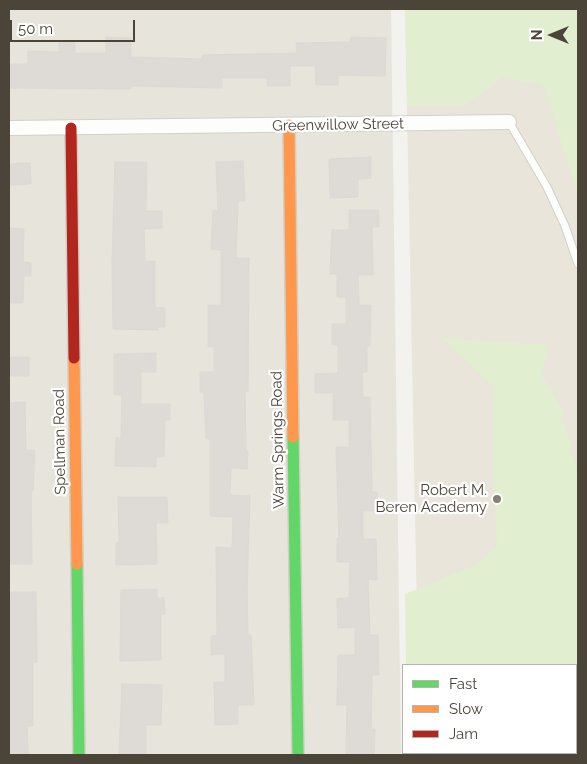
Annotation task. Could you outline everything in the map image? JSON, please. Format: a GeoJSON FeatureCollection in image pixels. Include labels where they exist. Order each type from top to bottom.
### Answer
{"type":"FeatureCollection","features":[{"type":"Feature","properties":{"kind":"street","name":"Greenwillow Street"},"geometry":{"type":"LineString","coordinates":[[9,128],[509,122]]}},
{"type":"Feature","properties":{"kind":"street","name":"Warm Springs Road"},"geometry":{"type":"LineString","coordinates":[[289,125],[298,755]]}},
{"type":"Feature","properties":{"kind":"street","name":"Spellman Road"},"geometry":{"type":"LineString","coordinates":[[71,128],[79,755]]}},
{"type":"Feature","properties":{"kind":"lane","name":"Greenwillow Street"},"geometry":{"type":"LineString","coordinates":[[509,122],[547,187],[565,226],[578,264]]}},
{"type":"Feature","properties":{"kind":"shaded area"},"geometry":{"type":"Polygon","coordinates":[[[9,9],[391,9],[401,755],[9,755],[9,9]]]}},
{"type":"Feature","properties":{"kind":"shaded area","name":"Robert M. Beren Academy"},"geometry":{"type":"Polygon","coordinates":[[[405,9],[578,9],[578,755],[420,755],[577,754],[577,664],[418,664],[405,9]]]}},
{"type":"Feature","properties":{"kind":"green space"},"geometry":{"type":"Polygon","coordinates":[[[405,9],[578,9],[578,196],[543,85],[503,77],[467,105],[407,106],[405,9]]]}},
{"type":"Feature","properties":{"kind":"green space"},"geometry":{"type":"Polygon","coordinates":[[[442,338],[548,345],[542,376],[561,407],[578,477],[577,704],[577,664],[406,664],[405,594],[475,565],[497,546],[493,473],[493,387],[442,338]]]}},
{"type":"Feature","properties":{"kind":"green space"},"geometry":{"type":"Polygon","coordinates":[[[559,754],[560,755],[407,755],[559,754]]]}},
{"type":"Feature","properties":{"kind":"building"},"geometry":{"type":"Polygon","coordinates":[[[106,37],[131,38],[131,57],[202,59],[202,55],[297,53],[296,43],[350,42],[351,37],[386,38],[385,76],[338,75],[338,85],[316,85],[315,66],[290,66],[290,86],[267,86],[267,78],[222,78],[222,88],[131,86],[131,89],[10,88],[10,64],[28,64],[28,51],[59,52],[59,41],[75,41],[75,53],[106,53],[106,37]]]}},
{"type":"Feature","properties":{"kind":"building"},"geometry":{"type":"Polygon","coordinates":[[[371,157],[371,178],[358,179],[358,197],[330,198],[329,159],[371,157]]]}},
{"type":"Feature","properties":{"kind":"building"},"geometry":{"type":"Polygon","coordinates":[[[243,161],[245,201],[238,201],[236,258],[249,258],[248,391],[245,391],[246,451],[248,451],[247,469],[231,468],[230,495],[250,496],[247,591],[248,635],[251,635],[254,705],[238,705],[238,724],[215,725],[214,682],[225,682],[225,654],[211,655],[211,636],[217,635],[216,547],[232,548],[233,517],[210,516],[210,439],[206,439],[204,392],[200,392],[200,372],[214,372],[214,347],[208,347],[208,305],[221,305],[221,250],[211,249],[213,210],[218,211],[216,162],[243,161]]]}},
{"type":"Feature","properties":{"kind":"building"},"geometry":{"type":"Polygon","coordinates":[[[115,162],[147,162],[146,211],[162,211],[162,228],[144,229],[145,261],[155,261],[155,307],[165,308],[165,327],[158,327],[158,330],[113,329],[112,261],[115,162]]]}},
{"type":"Feature","properties":{"kind":"building"},"geometry":{"type":"Polygon","coordinates":[[[30,163],[31,184],[9,185],[9,164],[30,163]]]}},
{"type":"Feature","properties":{"kind":"building"},"geometry":{"type":"Polygon","coordinates":[[[349,210],[379,210],[379,227],[372,227],[373,275],[358,275],[359,305],[371,305],[370,346],[367,346],[367,372],[362,372],[363,397],[370,397],[372,492],[377,492],[377,511],[363,511],[363,539],[376,539],[377,580],[368,579],[370,635],[378,635],[379,675],[372,675],[371,729],[375,729],[374,755],[346,755],[347,705],[337,705],[338,655],[355,655],[355,627],[338,628],[337,599],[349,598],[350,562],[337,562],[337,538],[339,539],[336,447],[349,447],[349,420],[333,420],[333,393],[315,393],[315,374],[338,373],[338,345],[332,345],[332,324],[346,324],[346,297],[337,297],[337,274],[330,274],[332,230],[349,230],[349,210]]]}},
{"type":"Feature","properties":{"kind":"building"},"geometry":{"type":"Polygon","coordinates":[[[9,228],[24,229],[23,262],[31,263],[31,276],[24,276],[23,303],[9,303],[9,228]]]}},
{"type":"Feature","properties":{"kind":"building"},"geometry":{"type":"Polygon","coordinates":[[[156,353],[156,372],[141,372],[141,404],[170,404],[170,420],[165,420],[164,457],[156,457],[156,467],[115,466],[116,438],[121,438],[122,395],[114,395],[114,354],[156,353]]]}},
{"type":"Feature","properties":{"kind":"building"},"geometry":{"type":"Polygon","coordinates":[[[9,357],[29,357],[29,376],[9,376],[9,357]]]}},
{"type":"Feature","properties":{"kind":"building"},"geometry":{"type":"Polygon","coordinates":[[[25,402],[26,450],[35,450],[33,491],[31,491],[32,564],[9,564],[9,403],[25,402]]]}},
{"type":"Feature","properties":{"kind":"building"},"geometry":{"type":"Polygon","coordinates":[[[118,497],[167,497],[168,523],[156,523],[157,564],[116,565],[116,543],[119,543],[118,497]]]}},
{"type":"Feature","properties":{"kind":"building"},"geometry":{"type":"Polygon","coordinates":[[[157,589],[157,598],[164,598],[165,614],[161,614],[161,660],[120,661],[121,590],[157,589]]]}},
{"type":"Feature","properties":{"kind":"building"},"geometry":{"type":"Polygon","coordinates":[[[9,592],[36,592],[37,662],[33,662],[33,726],[27,726],[28,755],[9,755],[9,592]]]}},
{"type":"Feature","properties":{"kind":"building"},"geometry":{"type":"Polygon","coordinates":[[[122,684],[162,685],[161,725],[146,725],[146,755],[119,755],[122,684]]]}},
{"type":"Feature","properties":{"kind":"traffic: fast"},"geometry":{"type":"LineString","coordinates":[[293,437],[298,755]]}},
{"type":"Feature","properties":{"kind":"traffic: fast"},"geometry":{"type":"LineString","coordinates":[[77,564],[79,755]]}},
{"type":"Feature","properties":{"kind":"traffic: slow"},"geometry":{"type":"LineString","coordinates":[[289,125],[293,437]]}},
{"type":"Feature","properties":{"kind":"traffic: slow"},"geometry":{"type":"LineString","coordinates":[[74,358],[77,564]]}},
{"type":"Feature","properties":{"kind":"traffic: jam"},"geometry":{"type":"LineString","coordinates":[[71,128],[74,358]]}},
{"type":"Feature","properties":{"kind":"place","name":"Robert M. Beren Academy"},"geometry":{"type":"Point","coordinates":[497,499]}}]}
